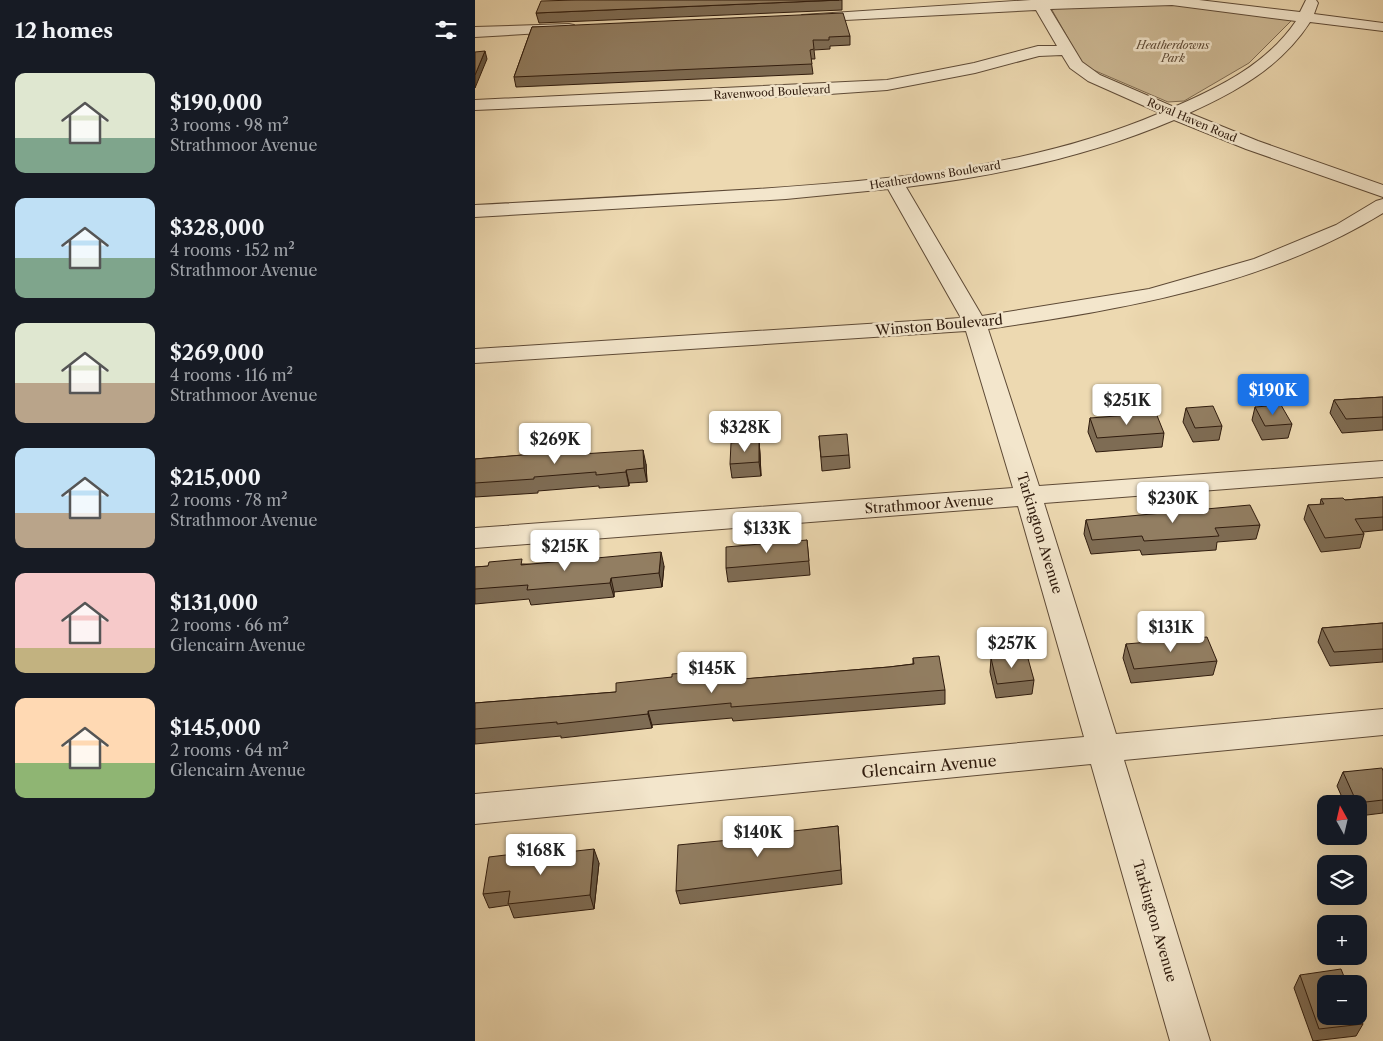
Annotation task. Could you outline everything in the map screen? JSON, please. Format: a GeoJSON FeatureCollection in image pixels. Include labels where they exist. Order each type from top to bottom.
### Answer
{"type":"FeatureCollection","features":[{"type":"Feature","properties":{"kind":"street"},"geometry":{"type":"LineString","coordinates":[[795,18],[1039,2],[1172,1],[1309,8],[1383,27]]}},
{"type":"Feature","properties":{"kind":"street","name":"Royal Haven Road"},"geometry":{"type":"LineString","coordinates":[[1039,2],[1065,50],[1083,71],[1175,114],[1252,145],[1383,192]]}},
{"type":"Feature","properties":{"kind":"street","name":"Heatherdowns Boulevard"},"geometry":{"type":"LineString","coordinates":[[475,211],[803,192],[895,184],[1027,160],[1097,142],[1175,114],[1228,88],[1254,73],[1285,44],[1309,8]]}},
{"type":"Feature","properties":{"kind":"street"},"geometry":{"type":"LineString","coordinates":[[475,32],[582,28]]}},
{"type":"Feature","properties":{"kind":"street","name":"Ravenwood Boulevard"},"geometry":{"type":"LineString","coordinates":[[475,105],[796,91],[887,85],[965,70],[1038,52],[1065,50]]}},
{"type":"Feature","properties":{"kind":"street","name":"Tarkington Avenue"},"geometry":{"type":"LineString","coordinates":[[895,184],[975,324],[1029,497],[1190,1041]]}},
{"type":"Feature","properties":{"kind":"street","name":"Winston Boulevard"},"geometry":{"type":"LineString","coordinates":[[475,356],[975,324],[1125,301],[1189,285],[1261,263],[1343,229],[1383,206]]}},
{"type":"Feature","properties":{"kind":"street","name":"Strathmoor Avenue"},"geometry":{"type":"LineString","coordinates":[[475,538],[1383,469]]}},
{"type":"Feature","properties":{"kind":"street","name":"Glencairn Avenue"},"geometry":{"type":"LineString","coordinates":[[475,809],[1383,722]]}},
{"type":"Feature","properties":{"kind":"green space","name":"Heatherdowns Park"},"geometry":{"type":"Polygon","coordinates":[[[1174,3],[1284,17],[1291,21],[1249,63],[1184,101],[1168,102],[1084,66],[1052,10],[1058,7],[1174,3]]]}},
{"type":"Feature","properties":{"kind":"building"},"geometry":{"type":"Polygon","coordinates":[[[839,0],[536,13],[541,1],[839,0]]]}},
{"type":"Feature","properties":{"kind":"building"},"geometry":{"type":"Polygon","coordinates":[[[843,13],[850,36],[829,37],[829,40],[813,40],[814,49],[810,50],[812,64],[514,77],[532,27],[843,13]]]}},
{"type":"Feature","properties":{"kind":"building"},"geometry":{"type":"Polygon","coordinates":[[[485,51],[475,75],[475,52],[485,51]]]}},
{"type":"Feature","properties":{"kind":"building"},"geometry":{"type":"Polygon","coordinates":[[[1383,397],[1383,417],[1346,419],[1334,400],[1383,397]]]}},
{"type":"Feature","properties":{"kind":"building"},"geometry":{"type":"Polygon","coordinates":[[[1281,405],[1292,424],[1265,426],[1255,407],[1281,405]]]}},
{"type":"Feature","properties":{"kind":"building"},"geometry":{"type":"Polygon","coordinates":[[[1213,406],[1222,426],[1195,428],[1186,408],[1213,406]]]}},
{"type":"Feature","properties":{"kind":"building"},"geometry":{"type":"Polygon","coordinates":[[[1156,413],[1164,433],[1097,438],[1090,418],[1156,413]]]}},
{"type":"Feature","properties":{"kind":"building"},"geometry":{"type":"Polygon","coordinates":[[[847,434],[849,455],[821,457],[819,436],[847,434]]]}},
{"type":"Feature","properties":{"kind":"building"},"geometry":{"type":"Polygon","coordinates":[[[759,441],[759,462],[730,464],[731,443],[759,441]]]}},
{"type":"Feature","properties":{"kind":"building"},"geometry":{"type":"Polygon","coordinates":[[[583,450],[582,454],[643,450],[644,468],[596,475],[596,472],[475,483],[475,459],[583,450]]]}},
{"type":"Feature","properties":{"kind":"building"},"geometry":{"type":"Polygon","coordinates":[[[1383,497],[1383,517],[1355,519],[1364,534],[1325,538],[1308,505],[1324,504],[1321,499],[1343,498],[1345,500],[1383,497]]]}},
{"type":"Feature","properties":{"kind":"building"},"geometry":{"type":"Polygon","coordinates":[[[1250,505],[1260,525],[1215,528],[1219,536],[1144,541],[1142,536],[1092,540],[1086,520],[1250,505]]]}},
{"type":"Feature","properties":{"kind":"building"},"geometry":{"type":"Polygon","coordinates":[[[807,540],[809,561],[726,568],[726,547],[807,540]]]}},
{"type":"Feature","properties":{"kind":"building"},"geometry":{"type":"Polygon","coordinates":[[[661,552],[659,573],[611,578],[610,583],[527,590],[528,585],[475,589],[475,567],[488,566],[489,562],[522,559],[521,565],[661,552]]]}},
{"type":"Feature","properties":{"kind":"building"},"geometry":{"type":"Polygon","coordinates":[[[1383,623],[1383,649],[1334,652],[1322,628],[1383,623]]]}},
{"type":"Feature","properties":{"kind":"building"},"geometry":{"type":"Polygon","coordinates":[[[1207,637],[1217,661],[1134,669],[1126,644],[1207,637]]]}},
{"type":"Feature","properties":{"kind":"building"},"geometry":{"type":"Polygon","coordinates":[[[1027,655],[1034,680],[997,684],[991,658],[1027,655]]]}},
{"type":"Feature","properties":{"kind":"building"},"geometry":{"type":"Polygon","coordinates":[[[939,656],[945,690],[731,707],[731,703],[648,711],[648,714],[557,724],[557,722],[475,729],[475,703],[616,692],[616,683],[672,677],[672,674],[706,671],[706,682],[889,667],[914,664],[913,658],[939,656]]]}},
{"type":"Feature","properties":{"kind":"building"},"geometry":{"type":"Polygon","coordinates":[[[1382,768],[1383,800],[1367,802],[1367,795],[1353,795],[1343,772],[1382,768]]]}},
{"type":"Feature","properties":{"kind":"building"},"geometry":{"type":"Polygon","coordinates":[[[838,826],[841,870],[676,891],[678,845],[838,826]]]}},
{"type":"Feature","properties":{"kind":"building"},"geometry":{"type":"Polygon","coordinates":[[[594,849],[590,895],[508,904],[510,891],[483,894],[489,857],[531,852],[531,856],[594,849]]]}},
{"type":"Feature","properties":{"kind":"building"},"geometry":{"type":"Polygon","coordinates":[[[1341,969],[1343,975],[1317,975],[1317,1023],[1300,975],[1341,969]]]}},
{"type":"Feature","properties":{"kind":"building"},"geometry":{"type":"Polygon","coordinates":[[[1318,1025],[1354,1025],[1319,1029],[1318,1025]]]}}]}
